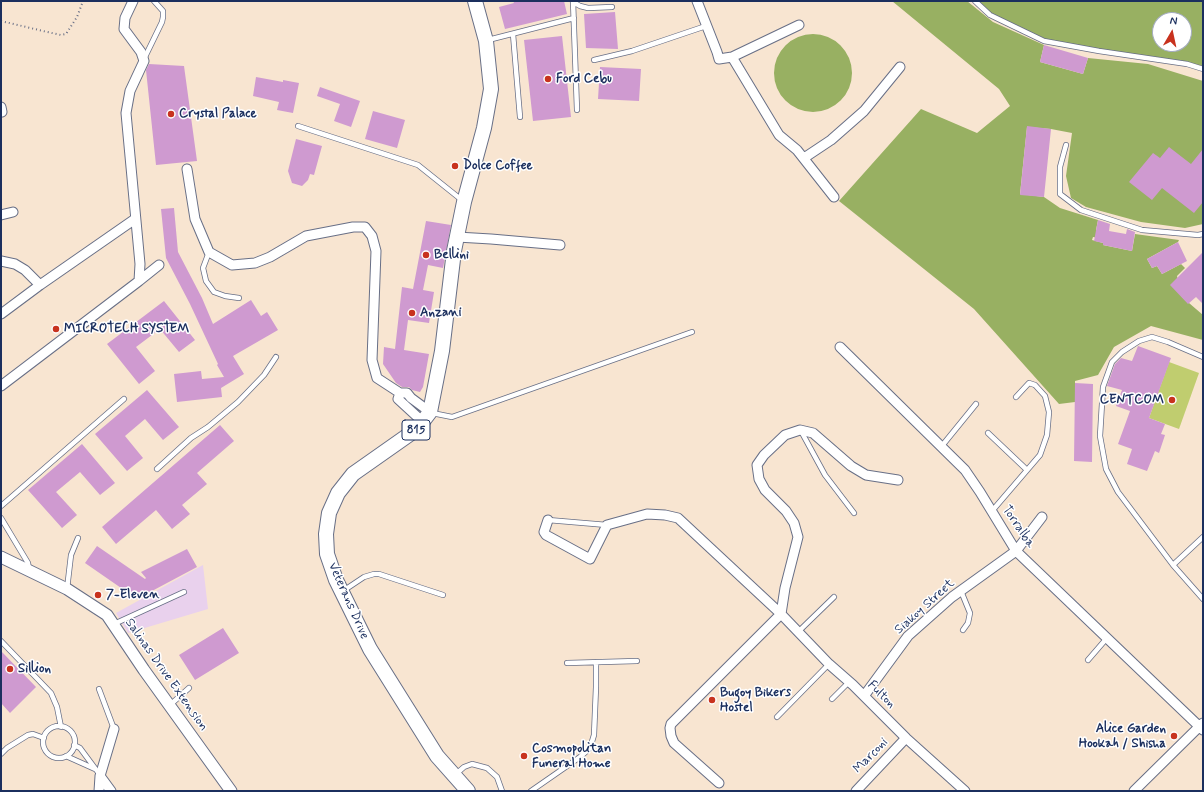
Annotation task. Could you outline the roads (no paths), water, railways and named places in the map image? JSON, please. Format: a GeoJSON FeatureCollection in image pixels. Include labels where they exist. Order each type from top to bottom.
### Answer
{"type":"FeatureCollection","features":[{"type":"Feature","properties":{"kind":"main road","name":"815"},"geometry":{"type":"LineString","coordinates":[[426,417],[442,351],[454,251],[464,202],[484,128],[491,89],[486,41],[474,2]]}},
{"type":"Feature","properties":{"kind":"main road","name":"Veterans Drive"},"geometry":{"type":"LineString","coordinates":[[426,417],[417,429],[353,474],[338,493],[329,513],[326,534],[327,554],[336,580],[370,649],[436,756],[468,791]]}},
{"type":"Feature","properties":{"kind":"street"},"geometry":{"type":"LineString","coordinates":[[133,1],[125,18],[124,29],[141,52],[144,61],[130,91],[126,113],[140,264],[139,281]]}},
{"type":"Feature","properties":{"kind":"street"},"geometry":{"type":"LineString","coordinates":[[697,1],[719,59],[732,57],[799,25]]}},
{"type":"Feature","properties":{"kind":"street"},"geometry":{"type":"LineString","coordinates":[[732,57],[779,135],[798,150],[834,198]]}},
{"type":"Feature","properties":{"kind":"street"},"geometry":{"type":"LineString","coordinates":[[804,158],[831,140],[864,111],[900,67]]}},
{"type":"Feature","properties":{"kind":"street"},"geometry":{"type":"LineString","coordinates":[[187,169],[195,219],[209,252],[232,265],[255,262],[270,257],[306,236],[353,226],[365,227],[372,236],[376,251],[372,360],[378,378],[400,392],[398,399],[426,417]]}},
{"type":"Feature","properties":{"kind":"street"},"geometry":{"type":"LineString","coordinates":[[1,215],[13,212]]}},
{"type":"Feature","properties":{"kind":"street"},"geometry":{"type":"LineString","coordinates":[[1,314],[135,219]]}},
{"type":"Feature","properties":{"kind":"street"},"geometry":{"type":"LineString","coordinates":[[457,237],[491,238],[560,245]]}},
{"type":"Feature","properties":{"kind":"street"},"geometry":{"type":"LineString","coordinates":[[1,261],[15,264],[25,270],[40,285]]}},
{"type":"Feature","properties":{"kind":"street"},"geometry":{"type":"LineString","coordinates":[[1,386],[158,265]]}},
{"type":"Feature","properties":{"kind":"street","name":"Torralba"},"geometry":{"type":"LineString","coordinates":[[840,347],[965,470],[1016,551],[1202,726]]}},
{"type":"Feature","properties":{"kind":"street"},"geometry":{"type":"LineString","coordinates":[[719,783],[674,743],[670,734],[671,724],[781,614],[785,588],[798,537],[794,523],[786,510],[765,490],[759,479],[758,465],[764,455],[785,435],[800,430],[813,433],[851,466],[866,475],[898,480]]}},
{"type":"Feature","properties":{"kind":"street","name":"Fulton"},"geometry":{"type":"LineString","coordinates":[[607,525],[648,514],[678,518],[781,614],[829,664],[963,791]]}},
{"type":"Feature","properties":{"kind":"street","name":"Siakoy Street"},"geometry":{"type":"LineString","coordinates":[[864,696],[908,636],[952,597],[1016,551],[1042,517]]}},
{"type":"Feature","properties":{"kind":"street"},"geometry":{"type":"LineString","coordinates":[[548,520],[544,532],[546,535],[590,559],[607,525]]}},
{"type":"Feature","properties":{"kind":"street","name":"Salinas Drive Extension"},"geometry":{"type":"LineString","coordinates":[[1,557],[67,589],[107,615],[144,670],[231,791]]}},
{"type":"Feature","properties":{"kind":"street"},"geometry":{"type":"LineString","coordinates":[[1134,791],[1202,726]]}},
{"type":"Feature","properties":{"kind":"street"},"geometry":{"type":"LineString","coordinates":[[99,791],[97,772],[114,729]]}},
{"type":"Feature","properties":{"kind":"street","name":"Marconi"},"geometry":{"type":"LineString","coordinates":[[856,791],[906,738]]}},
{"type":"Feature","properties":{"kind":"street"},"geometry":{"type":"LineString","coordinates":[[97,772],[111,791]]}},
{"type":"Feature","properties":{"kind":"lane"},"geometry":{"type":"LineString","coordinates":[[144,61],[163,17],[163,11],[154,1]]}},
{"type":"Feature","properties":{"kind":"lane"},"geometry":{"type":"LineString","coordinates":[[573,1],[580,6],[588,8],[612,7]]}},
{"type":"Feature","properties":{"kind":"lane"},"geometry":{"type":"LineString","coordinates":[[573,1],[577,110]]}},
{"type":"Feature","properties":{"kind":"lane"},"geometry":{"type":"LineString","coordinates":[[975,1],[990,15],[1044,41],[1187,64],[1203,69]]}},
{"type":"Feature","properties":{"kind":"lane"},"geometry":{"type":"LineString","coordinates":[[486,41],[574,18]]}},
{"type":"Feature","properties":{"kind":"lane"},"geometry":{"type":"LineString","coordinates":[[594,60],[632,51],[706,26]]}},
{"type":"Feature","properties":{"kind":"lane"},"geometry":{"type":"LineString","coordinates":[[513,34],[520,116]]}},
{"type":"Feature","properties":{"kind":"lane"},"geometry":{"type":"LineString","coordinates":[[298,126],[418,165],[464,202]]}},
{"type":"Feature","properties":{"kind":"lane"},"geometry":{"type":"LineString","coordinates":[[1066,145],[1060,167],[1060,194],[1081,210],[1142,230],[1198,235],[1203,234]]}},
{"type":"Feature","properties":{"kind":"lane"},"geometry":{"type":"LineString","coordinates":[[209,252],[203,268],[206,281],[214,292],[225,296],[239,298]]}},
{"type":"Feature","properties":{"kind":"lane"},"geometry":{"type":"LineString","coordinates":[[426,417],[452,417],[692,332]]}},
{"type":"Feature","properties":{"kind":"lane"},"geometry":{"type":"LineString","coordinates":[[1203,357],[1152,337],[1139,342],[1122,352],[1112,362],[1103,387],[1100,436],[1106,469],[1118,492],[1173,565],[1203,599]]}},
{"type":"Feature","properties":{"kind":"lane"},"geometry":{"type":"LineString","coordinates":[[157,469],[191,438],[208,427],[238,402],[264,375],[276,357]]}},
{"type":"Feature","properties":{"kind":"lane"},"geometry":{"type":"LineString","coordinates":[[992,511],[1040,455],[1047,435],[1049,412],[1045,396],[1035,385],[1029,383],[1016,397]]}},
{"type":"Feature","properties":{"kind":"lane"},"geometry":{"type":"LineString","coordinates":[[1,506],[124,399]]}},
{"type":"Feature","properties":{"kind":"lane"},"geometry":{"type":"LineString","coordinates":[[941,447],[976,404]]}},
{"type":"Feature","properties":{"kind":"lane"},"geometry":{"type":"LineString","coordinates":[[800,430],[825,475],[854,513]]}},
{"type":"Feature","properties":{"kind":"lane"},"geometry":{"type":"LineString","coordinates":[[988,433],[1028,470]]}},
{"type":"Feature","properties":{"kind":"lane"},"geometry":{"type":"LineString","coordinates":[[1,518],[28,563],[29,570]]}},
{"type":"Feature","properties":{"kind":"lane"},"geometry":{"type":"LineString","coordinates":[[548,520],[607,525]]}},
{"type":"Feature","properties":{"kind":"lane"},"geometry":{"type":"LineString","coordinates":[[1173,565],[1203,537]]}},
{"type":"Feature","properties":{"kind":"lane"},"geometry":{"type":"LineString","coordinates":[[67,589],[71,556],[78,538]]}},
{"type":"Feature","properties":{"kind":"lane"},"geometry":{"type":"LineString","coordinates":[[342,592],[364,577],[379,574],[442,595]]}},
{"type":"Feature","properties":{"kind":"lane"},"geometry":{"type":"LineString","coordinates":[[962,591],[970,612],[968,623],[963,630]]}},
{"type":"Feature","properties":{"kind":"lane"},"geometry":{"type":"LineString","coordinates":[[114,624],[184,592]]}},
{"type":"Feature","properties":{"kind":"lane"},"geometry":{"type":"LineString","coordinates":[[798,632],[834,597]]}},
{"type":"Feature","properties":{"kind":"lane"},"geometry":{"type":"LineString","coordinates":[[1088,660],[1107,638]]}},
{"type":"Feature","properties":{"kind":"lane"},"geometry":{"type":"LineString","coordinates":[[1,642],[51,693],[57,707],[61,727]]}},
{"type":"Feature","properties":{"kind":"lane"},"geometry":{"type":"LineString","coordinates":[[567,663],[637,661]]}},
{"type":"Feature","properties":{"kind":"lane"},"geometry":{"type":"LineString","coordinates":[[531,791],[580,757],[590,748],[594,735],[596,662]]}},
{"type":"Feature","properties":{"kind":"lane"},"geometry":{"type":"LineString","coordinates":[[777,717],[829,664]]}},
{"type":"Feature","properties":{"kind":"lane"},"geometry":{"type":"LineString","coordinates":[[832,699],[849,682]]}},
{"type":"Feature","properties":{"kind":"lane"},"geometry":{"type":"LineString","coordinates":[[170,705],[189,688]]}},
{"type":"Feature","properties":{"kind":"lane"},"geometry":{"type":"LineString","coordinates":[[99,689],[114,729]]}},
{"type":"Feature","properties":{"kind":"lane"},"geometry":{"type":"LineString","coordinates":[[61,727],[66,728],[73,735],[74,745],[73,750],[66,756],[57,758],[49,754],[44,747],[44,738],[48,731],[52,728],[61,727]]}},
{"type":"Feature","properties":{"kind":"lane"},"geometry":{"type":"LineString","coordinates":[[1,754],[7,748],[33,734],[44,738]]}},
{"type":"Feature","properties":{"kind":"lane"},"geometry":{"type":"LineString","coordinates":[[74,745],[80,748],[97,772]]}},
{"type":"Feature","properties":{"kind":"lane"},"geometry":{"type":"LineString","coordinates":[[66,756],[97,772]]}},
{"type":"Feature","properties":{"kind":"lane"},"geometry":{"type":"LineString","coordinates":[[454,776],[464,767],[472,764],[486,768],[497,777],[502,791]]}},
{"type":"Feature","properties":{"kind":"place","name":"Ford Cebu"},"geometry":{"type":"Point","coordinates":[548,79]}},
{"type":"Feature","properties":{"kind":"place","name":"Crystal Palace"},"geometry":{"type":"Point","coordinates":[171,114]}},
{"type":"Feature","properties":{"kind":"place","name":"Dolce Coffee"},"geometry":{"type":"Point","coordinates":[455,166]}},
{"type":"Feature","properties":{"kind":"place","name":"Bellini"},"geometry":{"type":"Point","coordinates":[426,255]}},
{"type":"Feature","properties":{"kind":"place","name":"Anzani"},"geometry":{"type":"Point","coordinates":[412,313]}},
{"type":"Feature","properties":{"kind":"place","name":"MICROTECH SYSTEM"},"geometry":{"type":"Point","coordinates":[56,329]}},
{"type":"Feature","properties":{"kind":"place","name":"CENTCOM"},"geometry":{"type":"Point","coordinates":[1172,400]}},
{"type":"Feature","properties":{"kind":"place","name":"7-Eleven"},"geometry":{"type":"Point","coordinates":[98,595]}},
{"type":"Feature","properties":{"kind":"place","name":"Sillion"},"geometry":{"type":"Point","coordinates":[10,669]}},
{"type":"Feature","properties":{"kind":"place","name":"Bugoy Bikers Hostel"},"geometry":{"type":"Point","coordinates":[712,700]}},
{"type":"Feature","properties":{"kind":"place","name":"Alice Garden Hookah / Shisha"},"geometry":{"type":"Point","coordinates":[1174,736]}},
{"type":"Feature","properties":{"kind":"place","name":"Cosmopolitan Funeral Home"},"geometry":{"type":"Point","coordinates":[524,756]}}]}
